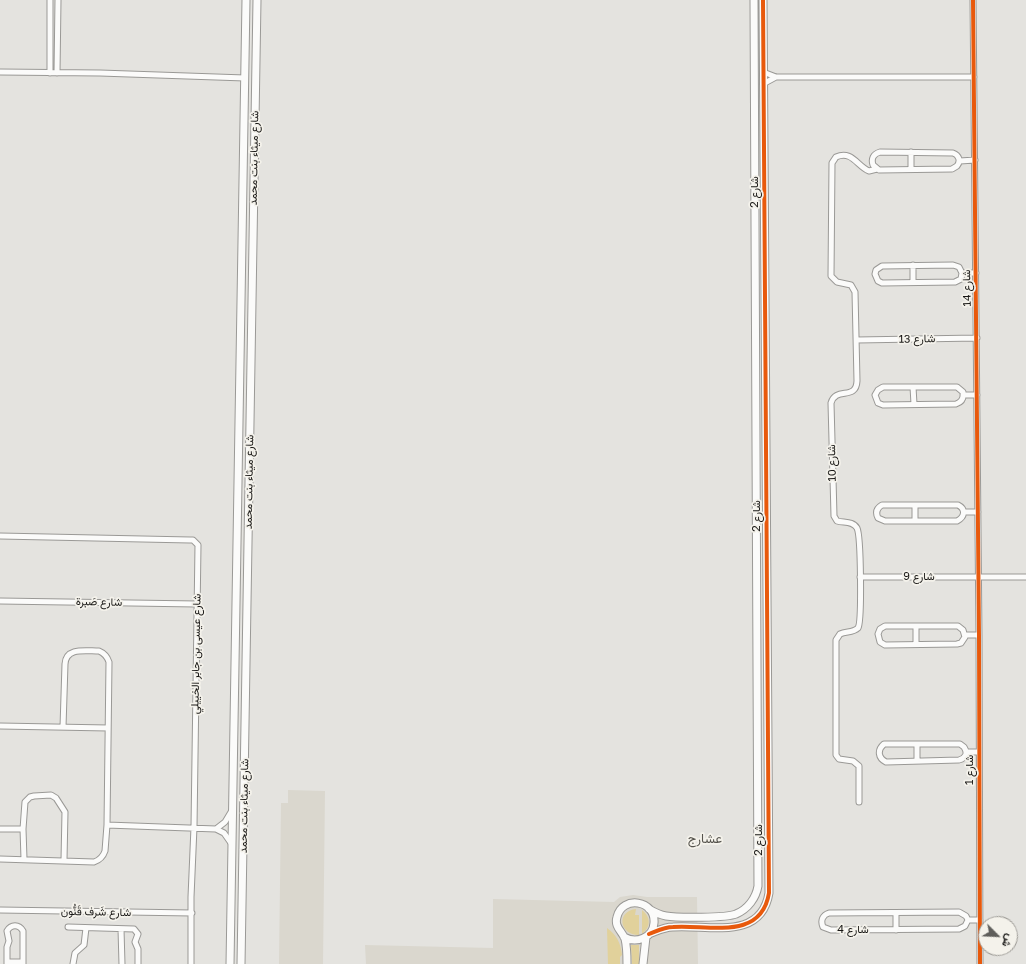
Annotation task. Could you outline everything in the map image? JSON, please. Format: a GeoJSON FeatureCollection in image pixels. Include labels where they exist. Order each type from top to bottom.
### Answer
{"type":"FeatureCollection","features":[{"type":"Feature","properties":{"kind":"street"},"geometry":{"type":"LineString","coordinates":[[50,0],[50,72]]}},
{"type":"Feature","properties":{"kind":"street"},"geometry":{"type":"LineString","coordinates":[[57,73],[58,0]]}},
{"type":"Feature","properties":{"kind":"street","name":"شارع ميثاء بنت محمد"},"geometry":{"type":"LineString","coordinates":[[230,964],[246,0]]}},
{"type":"Feature","properties":{"kind":"street","name":"شارع ميثاء بنت محمد"},"geometry":{"type":"LineString","coordinates":[[241,964],[257,0]]}},
{"type":"Feature","properties":{"kind":"street","name":"شارع 2"},"geometry":{"type":"LineString","coordinates":[[649,909],[658,914],[669,916],[721,916],[736,914],[742,911],[750,903],[757,892],[758,886],[754,0]]}},
{"type":"Feature","properties":{"kind":"street","name":"شارع 2"},"geometry":{"type":"LineString","coordinates":[[648,935],[660,929],[672,927],[733,927],[748,924],[756,919],[764,910],[768,901],[769,893],[763,0]]}},
{"type":"Feature","properties":{"kind":"street","name":"شارع 14"},"geometry":{"type":"LineString","coordinates":[[973,0],[979,577]]}},
{"type":"Feature","properties":{"kind":"street"},"geometry":{"type":"LineString","coordinates":[[0,72],[100,73],[245,78]]}},
{"type":"Feature","properties":{"kind":"street"},"geometry":{"type":"LineString","coordinates":[[763,72],[776,77],[974,77]]}},
{"type":"Feature","properties":{"kind":"street"},"geometry":{"type":"LineString","coordinates":[[763,84],[776,77]]}},
{"type":"Feature","properties":{"kind":"street"},"geometry":{"type":"LineString","coordinates":[[911,152],[953,153],[958,156],[960,161],[957,166],[952,169],[911,170],[877,169],[873,165],[872,161],[874,156],[878,153],[911,152]]}},
{"type":"Feature","properties":{"kind":"street"},"geometry":{"type":"LineString","coordinates":[[911,152],[911,170]]}},
{"type":"Feature","properties":{"kind":"street","name":"شارع 10"},"geometry":{"type":"LineString","coordinates":[[859,802],[859,766],[853,761],[839,760],[836,755],[836,643],[840,634],[852,631],[859,625],[860,577],[858,535],[856,528],[852,523],[838,521],[834,516],[831,405],[832,399],[835,396],[849,393],[856,388],[857,340],[854,289],[848,284],[834,281],[832,276],[832,163],[836,156],[846,155],[854,159],[865,170],[869,171],[877,169]]}},
{"type":"Feature","properties":{"kind":"street"},"geometry":{"type":"LineString","coordinates":[[960,161],[975,160]]}},
{"type":"Feature","properties":{"kind":"street"},"geometry":{"type":"LineString","coordinates":[[913,265],[913,282]]}},
{"type":"Feature","properties":{"kind":"street"},"geometry":{"type":"LineString","coordinates":[[913,265],[956,265],[962,273],[960,279],[955,282],[882,283],[876,279],[875,274],[878,268],[882,266],[913,265]]}},
{"type":"Feature","properties":{"kind":"street"},"geometry":{"type":"LineString","coordinates":[[962,273],[976,273]]}},
{"type":"Feature","properties":{"kind":"street","name":"شارع 13"},"geometry":{"type":"LineString","coordinates":[[857,340],[977,338]]}},
{"type":"Feature","properties":{"kind":"street"},"geometry":{"type":"LineString","coordinates":[[883,387],[956,387],[961,390],[963,395],[961,402],[956,404],[883,405],[878,402],[876,398],[878,390],[883,387]]}},
{"type":"Feature","properties":{"kind":"street"},"geometry":{"type":"LineString","coordinates":[[913,387],[914,404]]}},
{"type":"Feature","properties":{"kind":"street"},"geometry":{"type":"LineString","coordinates":[[963,395],[977,395]]}},
{"type":"Feature","properties":{"kind":"street"},"geometry":{"type":"LineString","coordinates":[[958,504],[964,512],[963,516],[957,521],[882,521],[878,518],[876,513],[878,508],[882,505],[958,504]]}},
{"type":"Feature","properties":{"kind":"street"},"geometry":{"type":"LineString","coordinates":[[914,521],[915,505]]}},
{"type":"Feature","properties":{"kind":"street"},"geometry":{"type":"LineString","coordinates":[[964,512],[978,512]]}},
{"type":"Feature","properties":{"kind":"street","name":"شارع عيسى بن جابر الخييلي"},"geometry":{"type":"LineString","coordinates":[[0,536],[193,540],[199,548],[191,964]]}},
{"type":"Feature","properties":{"kind":"street","name":"شارع 9"},"geometry":{"type":"LineString","coordinates":[[860,577],[979,577]]}},
{"type":"Feature","properties":{"kind":"street"},"geometry":{"type":"LineString","coordinates":[[979,577],[1026,577]]}},
{"type":"Feature","properties":{"kind":"street","name":"شارع 1"},"geometry":{"type":"LineString","coordinates":[[979,577],[980,916]]}},
{"type":"Feature","properties":{"kind":"street","name":"شارع صَبرة"},"geometry":{"type":"LineString","coordinates":[[0,601],[197,604]]}},
{"type":"Feature","properties":{"kind":"street"},"geometry":{"type":"LineString","coordinates":[[885,626],[958,626],[963,630],[965,635],[963,640],[957,644],[885,645],[880,642],[878,637],[880,629],[885,626]]}},
{"type":"Feature","properties":{"kind":"street"},"geometry":{"type":"LineString","coordinates":[[916,626],[916,644]]}},
{"type":"Feature","properties":{"kind":"street"},"geometry":{"type":"LineString","coordinates":[[965,635],[979,635]]}},
{"type":"Feature","properties":{"kind":"street"},"geometry":{"type":"LineString","coordinates":[[0,859],[94,862],[101,858],[105,851],[107,825],[109,662],[106,654],[99,651],[74,651],[67,656],[65,664],[63,727]]}},
{"type":"Feature","properties":{"kind":"street"},"geometry":{"type":"LineString","coordinates":[[0,726],[108,728]]}},
{"type":"Feature","properties":{"kind":"street"},"geometry":{"type":"LineString","coordinates":[[886,744],[960,744],[964,747],[966,752],[964,758],[959,760],[886,762],[880,758],[879,753],[880,748],[886,744]]}},
{"type":"Feature","properties":{"kind":"street"},"geometry":{"type":"LineString","coordinates":[[917,744],[917,761]]}},
{"type":"Feature","properties":{"kind":"street"},"geometry":{"type":"LineString","coordinates":[[966,752],[979,752]]}},
{"type":"Feature","properties":{"kind":"street"},"geometry":{"type":"LineString","coordinates":[[24,859],[24,806],[27,799],[34,796],[49,795],[54,796],[65,812],[64,860]]}},
{"type":"Feature","properties":{"kind":"street"},"geometry":{"type":"LineString","coordinates":[[216,829],[229,818],[233,807]]}},
{"type":"Feature","properties":{"kind":"street"},"geometry":{"type":"LineString","coordinates":[[107,825],[216,829],[224,833],[232,845]]}},
{"type":"Feature","properties":{"kind":"street"},"geometry":{"type":"LineString","coordinates":[[0,829],[23,829]]}},
{"type":"Feature","properties":{"kind":"street"},"geometry":{"type":"LineString","coordinates":[[627,964],[627,948],[624,937],[616,924],[621,909],[630,903],[636,902],[649,909],[653,916],[654,923],[648,935],[643,964]]}},
{"type":"Feature","properties":{"kind":"street","name":"شارع شَرف قَنُّون"},"geometry":{"type":"LineString","coordinates":[[0,910],[192,913]]}},
{"type":"Feature","properties":{"kind":"street","name":"شارع 4"},"geometry":{"type":"LineString","coordinates":[[959,912],[966,916],[968,920],[965,926],[960,929],[896,930],[828,930],[823,927],[822,921],[824,916],[829,913],[959,912]]}},
{"type":"Feature","properties":{"kind":"street"},"geometry":{"type":"LineString","coordinates":[[896,913],[896,930]]}},
{"type":"Feature","properties":{"kind":"street","name":"شارع 4"},"geometry":{"type":"LineString","coordinates":[[968,920],[978,920]]}},
{"type":"Feature","properties":{"kind":"street"},"geometry":{"type":"LineString","coordinates":[[15,925],[21,928],[23,932],[23,963],[7,963],[7,947],[10,941],[8,931],[15,925]]}},
{"type":"Feature","properties":{"kind":"street"},"geometry":{"type":"LineString","coordinates":[[68,927],[132,928],[137,932],[138,936],[135,942],[138,950],[138,964]]}},
{"type":"Feature","properties":{"kind":"street"},"geometry":{"type":"LineString","coordinates":[[73,964],[74,954],[84,945],[86,928]]}},
{"type":"Feature","properties":{"kind":"street"},"geometry":{"type":"LineString","coordinates":[[122,929],[122,964]]}},
{"type":"Feature","properties":{"kind":"street"},"geometry":{"type":"LineString","coordinates":[[624,937],[640,940],[648,935]]}},
{"type":"Feature","properties":{"kind":"shaded area"},"geometry":{"type":"Polygon","coordinates":[[[288,790],[325,791],[323,964],[279,964],[281,803],[288,803],[288,790]]]}},
{"type":"Feature","properties":{"kind":"shaded area"},"geometry":{"type":"Polygon","coordinates":[[[633,895],[647,897],[697,897],[698,964],[366,964],[365,945],[493,948],[493,899],[614,902],[620,897],[633,895]]]}},
{"type":"Feature","properties":{"kind":"shaded area"},"geometry":{"type":"Polygon","coordinates":[[[636,909],[635,915],[639,915],[639,935],[632,934],[627,931],[622,923],[625,914],[636,909]]]}},
{"type":"Feature","properties":{"kind":"shaded area"},"geometry":{"type":"Polygon","coordinates":[[[642,910],[647,916],[649,922],[647,928],[642,934],[642,910]]]}},
{"type":"Feature","properties":{"kind":"shaded area"},"geometry":{"type":"Polygon","coordinates":[[[607,928],[616,937],[621,947],[622,955],[620,957],[620,964],[608,964],[607,928]]]}},
{"type":"Feature","properties":{"kind":"shaded area"},"geometry":{"type":"Polygon","coordinates":[[[631,945],[639,945],[639,964],[632,964],[631,945]]]}},
{"type":"Feature","properties":{"kind":"cycle path"},"geometry":{"type":"LineString","coordinates":[[649,934],[670,927],[716,928],[744,924],[755,919],[764,908],[769,893],[763,0]]}},
{"type":"Feature","properties":{"kind":"cycle path"},"geometry":{"type":"LineString","coordinates":[[973,0],[979,635],[980,964]]}},
{"type":"Feature","properties":{"kind":"district","name":"عشارج"},"geometry":{"type":"Point","coordinates":[705,839]}}]}
